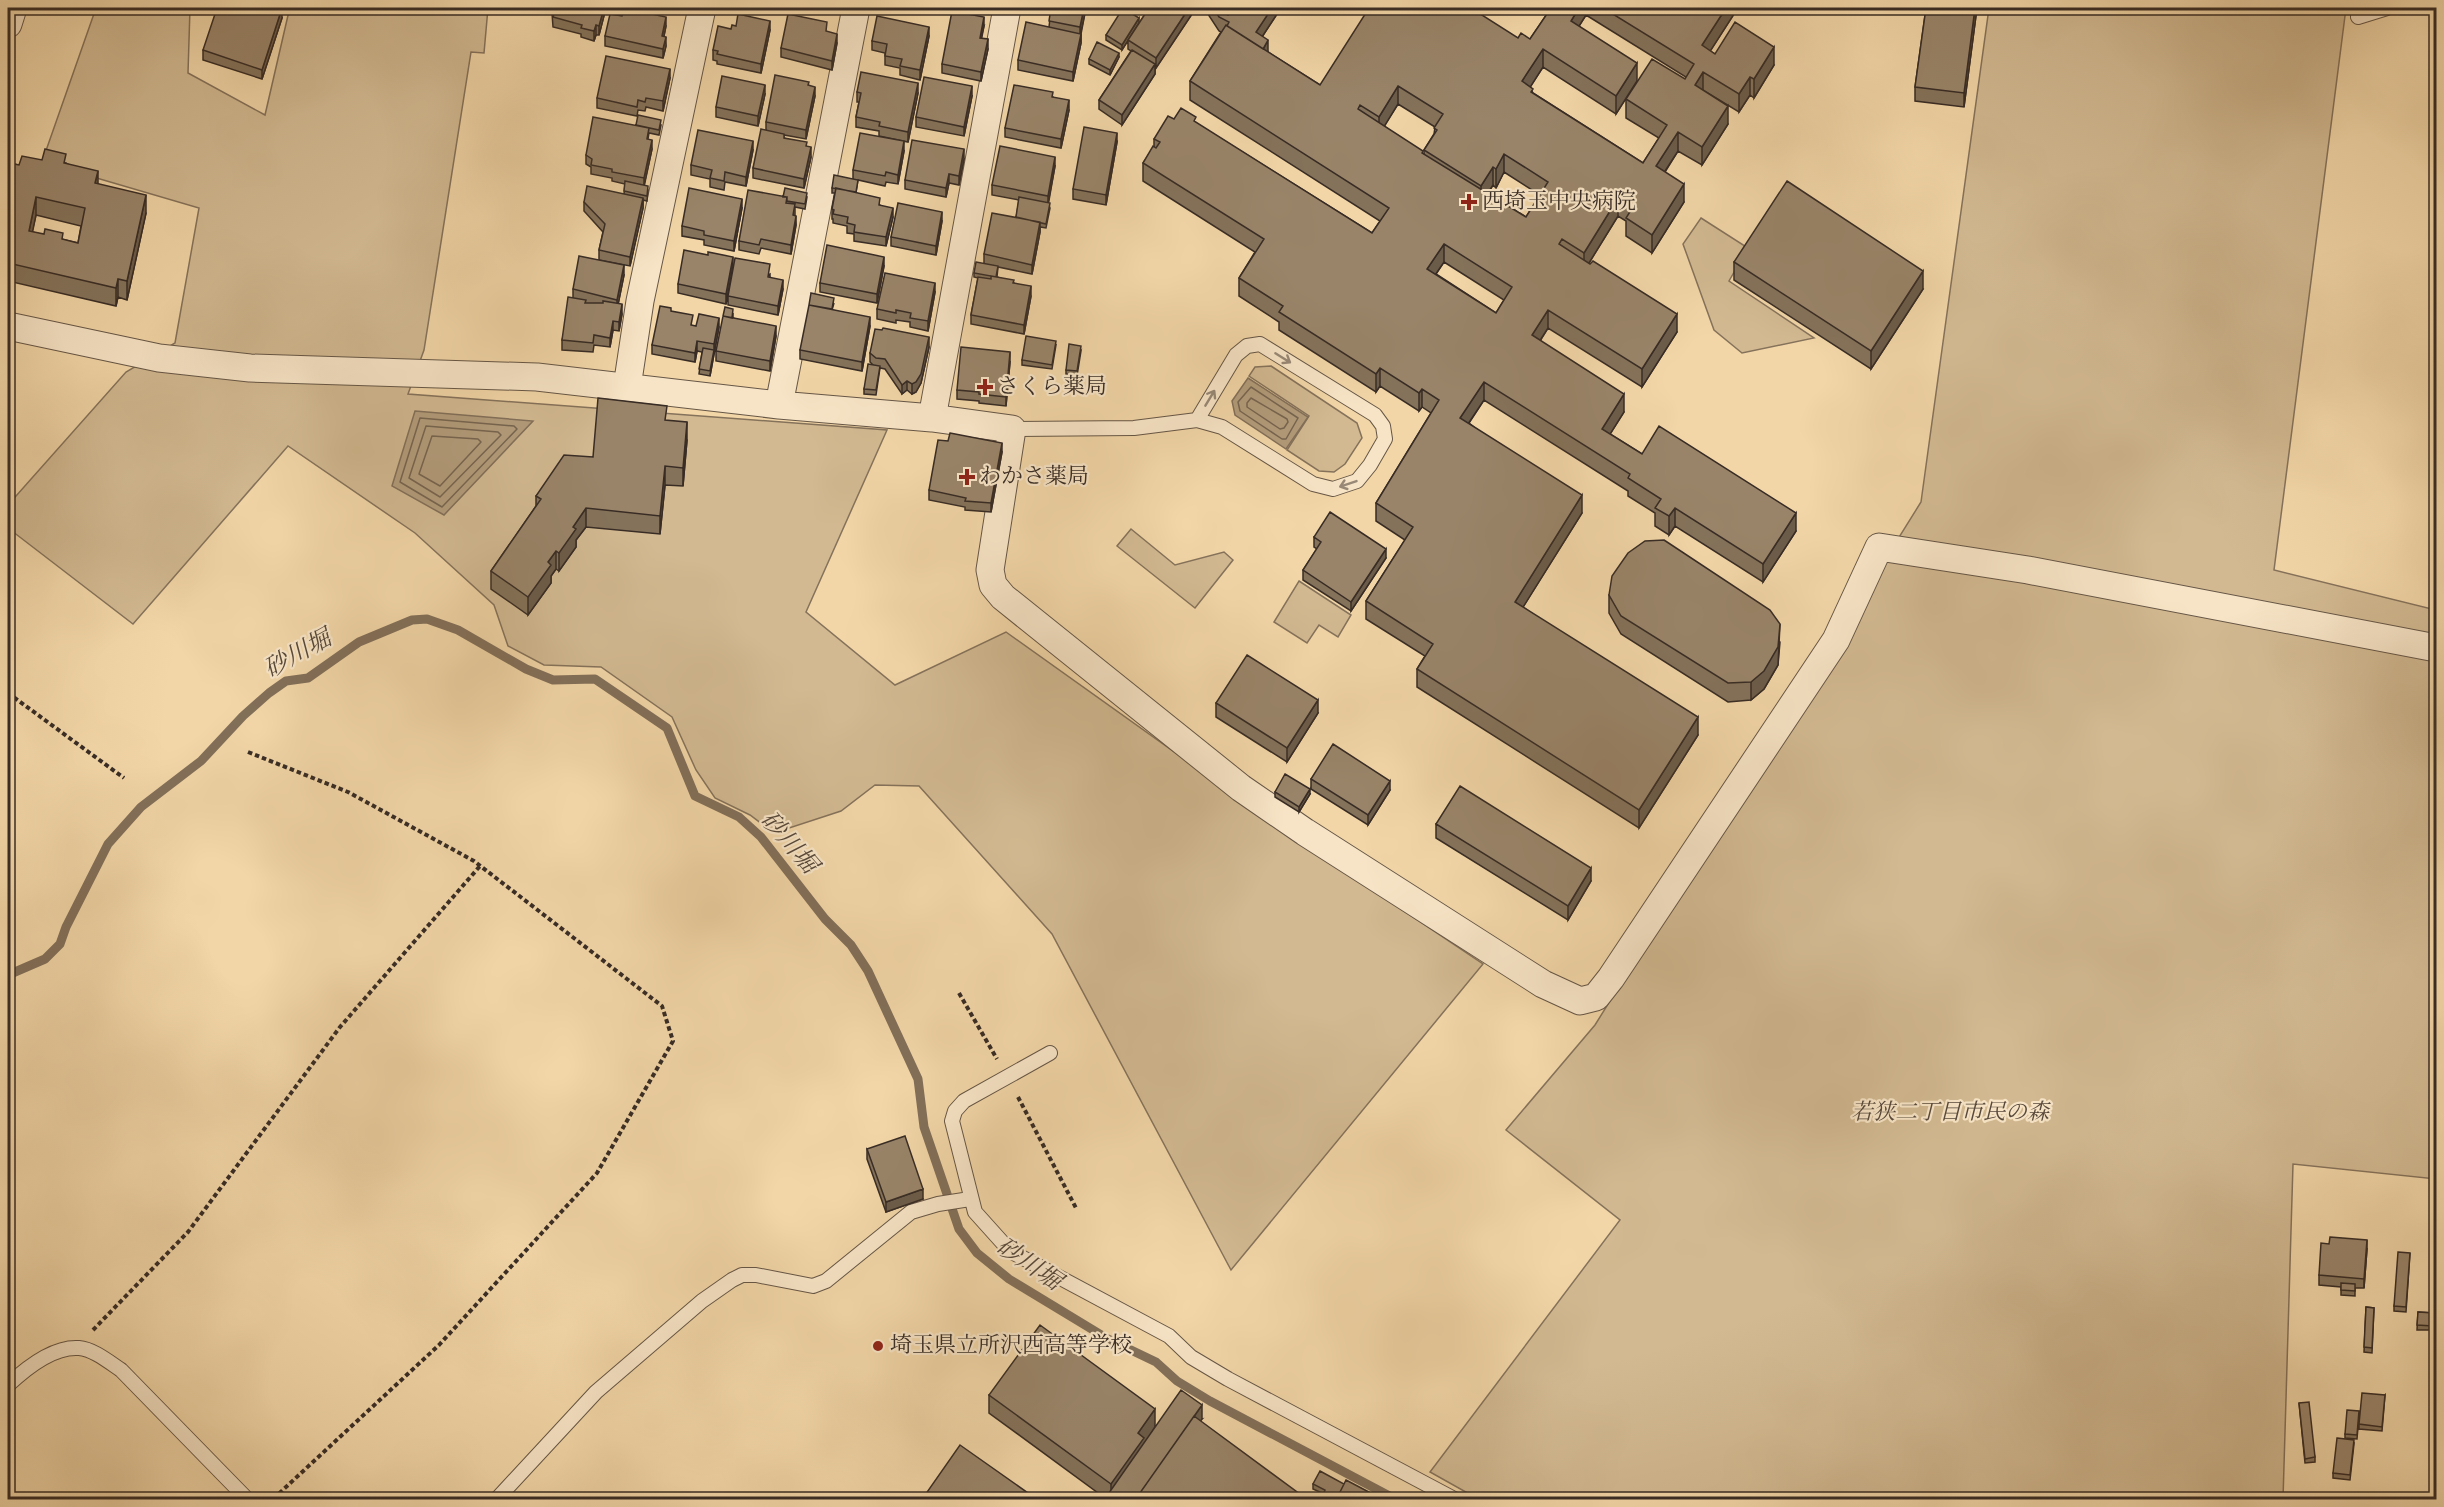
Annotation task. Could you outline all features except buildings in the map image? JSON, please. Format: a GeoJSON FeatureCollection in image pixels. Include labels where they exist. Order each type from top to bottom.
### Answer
{"type":"FeatureCollection","features":[{"type":"Feature","properties":{"kind":"street"},"geometry":{"type":"LineString","coordinates":[[8,24],[13,8]]}},
{"type":"Feature","properties":{"kind":"street"},"geometry":{"type":"LineString","coordinates":[[627,387],[640,301],[705,8],[716,8]]}},
{"type":"Feature","properties":{"kind":"street"},"geometry":{"type":"LineString","coordinates":[[779,405],[856,8]]}},
{"type":"Feature","properties":{"kind":"street"},"geometry":{"type":"LineString","coordinates":[[932,418],[1007,8]]}},
{"type":"Feature","properties":{"kind":"street"},"geometry":{"type":"LineString","coordinates":[[8,326],[159,358],[250,368],[537,378],[779,405],[932,418],[1012,429],[990,570],[993,585],[1003,597],[1241,788],[1305,832],[1543,984],[1580,1001],[1596,997],[1611,978],[1836,640],[1879,547],[2028,570],[2436,648]]}},
{"type":"Feature","properties":{"kind":"lane"},"geometry":{"type":"LineString","coordinates":[[2358,17],[2387,8]]}},
{"type":"Feature","properties":{"kind":"lane"},"geometry":{"type":"LineString","coordinates":[[1012,429],[1134,428],[1197,420],[1222,427],[1313,484],[1333,489],[1357,481],[1370,465],[1385,439],[1383,426],[1375,415],[1260,344],[1247,346],[1236,355],[1197,420]]}},
{"type":"Feature","properties":{"kind":"lane"},"geometry":{"type":"LineString","coordinates":[[1050,1053],[964,1101],[955,1112],[952,1120],[966,1200],[985,1225],[1010,1251],[1168,1336],[1191,1357],[1228,1379],[1456,1500]]}},
{"type":"Feature","properties":{"kind":"lane"},"geometry":{"type":"LineString","coordinates":[[496,1500],[596,1392],[702,1301],[732,1280],[742,1275],[756,1275],[813,1286],[826,1281],[911,1212],[938,1204],[966,1200]]}},
{"type":"Feature","properties":{"kind":"lane"},"geometry":{"type":"LineString","coordinates":[[8,1385],[45,1358],[62,1351],[81,1348],[100,1356],[121,1370],[249,1500]]}},
{"type":"Feature","properties":{"kind":"path"},"geometry":{"type":"LineString","coordinates":[[8,693],[124,778]]}},
{"type":"Feature","properties":{"kind":"path"},"geometry":{"type":"LineString","coordinates":[[248,752],[348,792],[480,866],[662,1006],[673,1041],[597,1173],[439,1345],[272,1500]]}},
{"type":"Feature","properties":{"kind":"path"},"geometry":{"type":"LineString","coordinates":[[81,1348],[95,1327],[188,1232],[340,1027],[480,866]]}},
{"type":"Feature","properties":{"kind":"path"},"geometry":{"type":"LineString","coordinates":[[959,993],[1008,1077],[1076,1208]]}},
{"type":"Feature","properties":{"kind":"green space"},"geometry":{"type":"Polygon","coordinates":[[[96,8],[190,8],[188,73],[265,115],[289,11],[284,8],[488,8],[484,53],[471,52],[424,350],[408,394],[887,430],[806,612],[895,685],[1006,632],[1295,838],[1483,964],[1231,1270],[1052,934],[919,786],[875,785],[841,811],[774,833],[750,815],[715,798],[696,770],[672,717],[601,667],[544,665],[508,646],[494,605],[415,533],[288,446],[133,624],[8,528],[8,505],[126,372],[175,343],[199,208],[42,162],[96,8]]]}},
{"type":"Feature","properties":{"kind":"green space","name":"若狭二丁目市民の森"},"geometry":{"type":"Polygon","coordinates":[[[1989,8],[2346,8],[2274,570],[2436,610],[2436,1179],[2293,1164],[2283,1499],[1480,1500],[1430,1472],[1620,1220],[1506,1130],[1595,1025],[1921,502],[1989,8]]]}},
{"type":"Feature","properties":{"kind":"green space"},"geometry":{"type":"Polygon","coordinates":[[[1701,218],[1748,248],[1729,281],[1814,338],[1742,353],[1714,330],[1683,244],[1701,218]]]}},
{"type":"Feature","properties":{"kind":"green space"},"geometry":{"type":"Polygon","coordinates":[[[1271,366],[1357,423],[1362,438],[1345,464],[1334,472],[1319,471],[1287,450],[1309,416],[1249,376],[1255,367],[1271,366]]]}},
{"type":"Feature","properties":{"kind":"green space"},"geometry":{"type":"Polygon","coordinates":[[[1131,529],[1175,565],[1224,552],[1233,560],[1195,608],[1117,546],[1131,529]]]}},
{"type":"Feature","properties":{"kind":"green space"},"geometry":{"type":"Polygon","coordinates":[[[1299,581],[1351,615],[1338,637],[1319,625],[1307,643],[1274,622],[1299,581]]]}},
{"type":"Feature","properties":{"kind":"water"},"geometry":{"type":"Polygon","coordinates":[[[1248,378],[1308,417],[1286,449],[1235,415],[1232,401],[1248,378]]]}},
{"type":"Feature","properties":{"kind":"water"},"geometry":{"type":"Polygon","coordinates":[[[415,411],[533,421],[444,515],[392,486],[415,411]]]}},
{"type":"Feature","properties":{"kind":"waterway","name":"砂川堀"},"geometry":{"type":"LineString","coordinates":[[8,975],[45,959],[60,944],[66,927],[108,844],[141,807],[201,761],[243,716],[269,693],[286,681],[308,678],[359,642],[412,620],[427,619],[458,630],[526,669],[553,680],[595,679],[667,728],[695,796],[739,817],[761,837],[825,919],[851,945],[868,971],[918,1079],[924,1127],[959,1229],[977,1253],[1009,1279],[1108,1339],[1156,1362],[1177,1381],[1210,1401],[1397,1500]]}},
{"type":"Feature","properties":{"kind":"place","name":"西埼玉中央病院"},"geometry":{"type":"Point","coordinates":[1469,202]}},
{"type":"Feature","properties":{"kind":"place","name":"さくら薬局"},"geometry":{"type":"Point","coordinates":[985,387]}},
{"type":"Feature","properties":{"kind":"place","name":"わかさ薬局"},"geometry":{"type":"Point","coordinates":[967,477]}},
{"type":"Feature","properties":{"kind":"place","name":"埼玉県立所沢西高等学校"},"geometry":{"type":"Point","coordinates":[878,1346]}}]}
